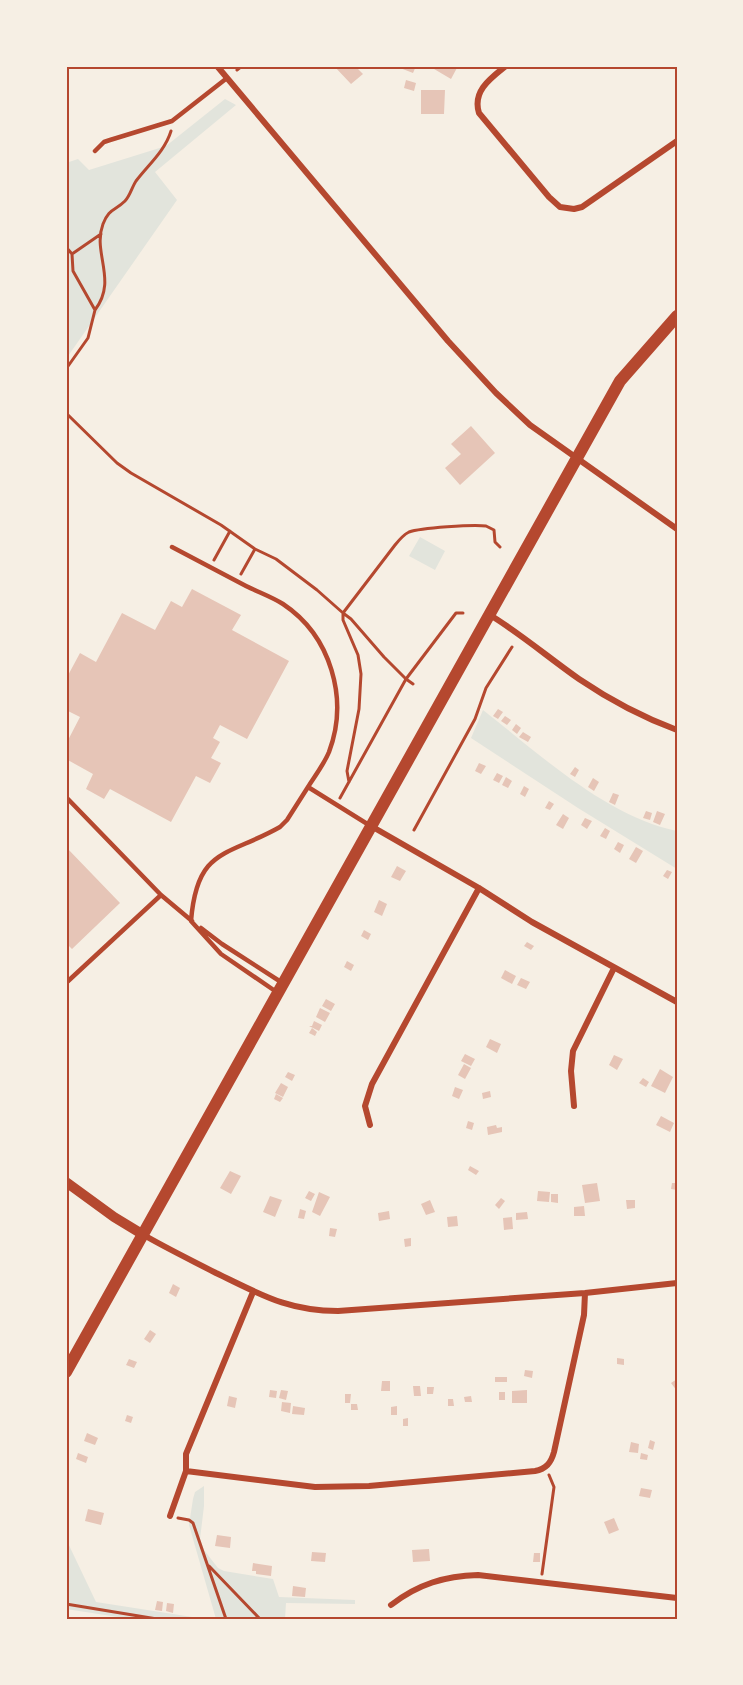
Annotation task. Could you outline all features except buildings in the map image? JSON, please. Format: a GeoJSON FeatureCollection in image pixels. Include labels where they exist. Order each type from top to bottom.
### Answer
{"type":"FeatureCollection","features":[{"type":"Feature","properties":{"kind":"main road"},"geometry":{"type":"LineString","coordinates":[[66,1372],[620,381],[677,316]]}},
{"type":"Feature","properties":{"kind":"street"},"geometry":{"type":"LineString","coordinates":[[217,66],[482,378],[530,425],[677,529]]}},
{"type":"Feature","properties":{"kind":"street"},"geometry":{"type":"LineString","coordinates":[[506,66],[481,89],[478,99],[479,113],[549,197],[560,207],[574,209],[590,202],[677,141]]}},
{"type":"Feature","properties":{"kind":"street"},"geometry":{"type":"LineString","coordinates":[[490,615],[598,691],[636,713],[677,730]]}},
{"type":"Feature","properties":{"kind":"street"},"geometry":{"type":"LineString","coordinates":[[371,826],[479,888],[532,922],[677,1002]]}},
{"type":"Feature","properties":{"kind":"street"},"geometry":{"type":"LineString","coordinates":[[370,1125],[365,1106],[372,1084],[479,888]]}},
{"type":"Feature","properties":{"kind":"street"},"geometry":{"type":"LineString","coordinates":[[574,1106],[571,1071],[573,1051],[614,968]]}},
{"type":"Feature","properties":{"kind":"street"},"geometry":{"type":"LineString","coordinates":[[66,1182],[142,1234],[253,1292],[293,1307],[330,1311],[585,1293],[677,1283]]}},
{"type":"Feature","properties":{"kind":"street"},"geometry":{"type":"LineString","coordinates":[[170,1516],[186,1471],[186,1454],[253,1292]]}},
{"type":"Feature","properties":{"kind":"street"},"geometry":{"type":"LineString","coordinates":[[186,1471],[291,1485],[327,1487],[369,1486],[535,1471],[545,1468],[554,1452],[584,1315],[585,1293]]}},
{"type":"Feature","properties":{"kind":"street"},"geometry":{"type":"LineString","coordinates":[[392,1605],[416,1588],[461,1575],[495,1576],[677,1598]]}},
{"type":"Feature","properties":{"kind":"lane"},"geometry":{"type":"LineString","coordinates":[[95,152],[110,140],[172,121],[227,78]]}},
{"type":"Feature","properties":{"kind":"lane"},"geometry":{"type":"LineString","coordinates":[[172,547],[283,604],[306,625],[323,649],[336,689],[337,723],[328,753],[287,820],[279,827],[222,853],[213,860],[198,884],[193,905],[191,921],[221,954],[281,988]]}},
{"type":"Feature","properties":{"kind":"lane"},"geometry":{"type":"LineString","coordinates":[[308,787],[371,826]]}},
{"type":"Feature","properties":{"kind":"lane"},"geometry":{"type":"LineString","coordinates":[[66,797],[160,894],[191,921],[281,988]]}},
{"type":"Feature","properties":{"kind":"lane"},"geometry":{"type":"LineString","coordinates":[[66,983],[160,894]]}},
{"type":"Feature","properties":{"kind":"path"},"geometry":{"type":"LineString","coordinates":[[237,70],[242,66]]}},
{"type":"Feature","properties":{"kind":"path"},"geometry":{"type":"LineString","coordinates":[[66,369],[88,338],[95,310],[102,301],[105,286],[101,234],[108,214],[126,201],[137,180],[170,136],[172,121]]}},
{"type":"Feature","properties":{"kind":"path"},"geometry":{"type":"LineString","coordinates":[[72,254],[101,234]]}},
{"type":"Feature","properties":{"kind":"path"},"geometry":{"type":"LineString","coordinates":[[66,247],[72,254],[73,271],[95,310]]}},
{"type":"Feature","properties":{"kind":"path"},"geometry":{"type":"LineString","coordinates":[[66,413],[117,463],[131,473],[230,531],[255,549],[268,554],[294,572],[351,619],[413,684]]}},
{"type":"Feature","properties":{"kind":"path"},"geometry":{"type":"LineString","coordinates":[[349,782],[347,775],[358,717],[361,674],[358,655],[343,620],[343,613],[399,540],[411,531],[486,526],[494,530],[495,542],[500,547]]}},
{"type":"Feature","properties":{"kind":"path"},"geometry":{"type":"LineString","coordinates":[[215,558],[230,531]]}},
{"type":"Feature","properties":{"kind":"path"},"geometry":{"type":"LineString","coordinates":[[242,573],[255,549]]}},
{"type":"Feature","properties":{"kind":"path"},"geometry":{"type":"LineString","coordinates":[[336,804],[406,679],[456,613],[463,613]]}},
{"type":"Feature","properties":{"kind":"path"},"geometry":{"type":"LineString","coordinates":[[414,830],[475,719],[486,688],[512,647]]}},
{"type":"Feature","properties":{"kind":"path"},"geometry":{"type":"LineString","coordinates":[[469,716],[475,719]]}},
{"type":"Feature","properties":{"kind":"path"},"geometry":{"type":"LineString","coordinates":[[541,1582],[554,1487],[545,1468]]}},
{"type":"Feature","properties":{"kind":"path"},"geometry":{"type":"LineString","coordinates":[[170,1516],[191,1521],[226,1619]]}},
{"type":"Feature","properties":{"kind":"path"},"geometry":{"type":"LineString","coordinates":[[208,1565],[260,1619]]}},
{"type":"Feature","properties":{"kind":"path"},"geometry":{"type":"LineString","coordinates":[[66,1604],[157,1619]]}},
{"type":"Feature","properties":{"kind":"shaded area"},"geometry":{"type":"Polygon","coordinates":[[[225,99],[236,105],[155,172],[177,200],[66,359],[66,163],[78,159],[89,170],[166,146],[225,99]]]}},
{"type":"Feature","properties":{"kind":"shaded area"},"geometry":{"type":"Polygon","coordinates":[[[420,537],[445,551],[435,570],[409,556],[420,537]]]}},
{"type":"Feature","properties":{"kind":"shaded area"},"geometry":{"type":"Polygon","coordinates":[[[483,710],[599,798],[651,824],[677,831],[677,869],[471,738],[483,710]]]}},
{"type":"Feature","properties":{"kind":"shaded area"},"geometry":{"type":"Polygon","coordinates":[[[204,1486],[200,1539],[204,1550],[218,1568],[273,1579],[279,1597],[355,1600],[355,1604],[286,1603],[285,1619],[216,1619],[189,1525],[195,1492],[204,1486]]]}},
{"type":"Feature","properties":{"kind":"shaded area"},"geometry":{"type":"Polygon","coordinates":[[[66,1539],[96,1602],[205,1619],[131,1619],[66,1609],[66,1539]]]}}]}
